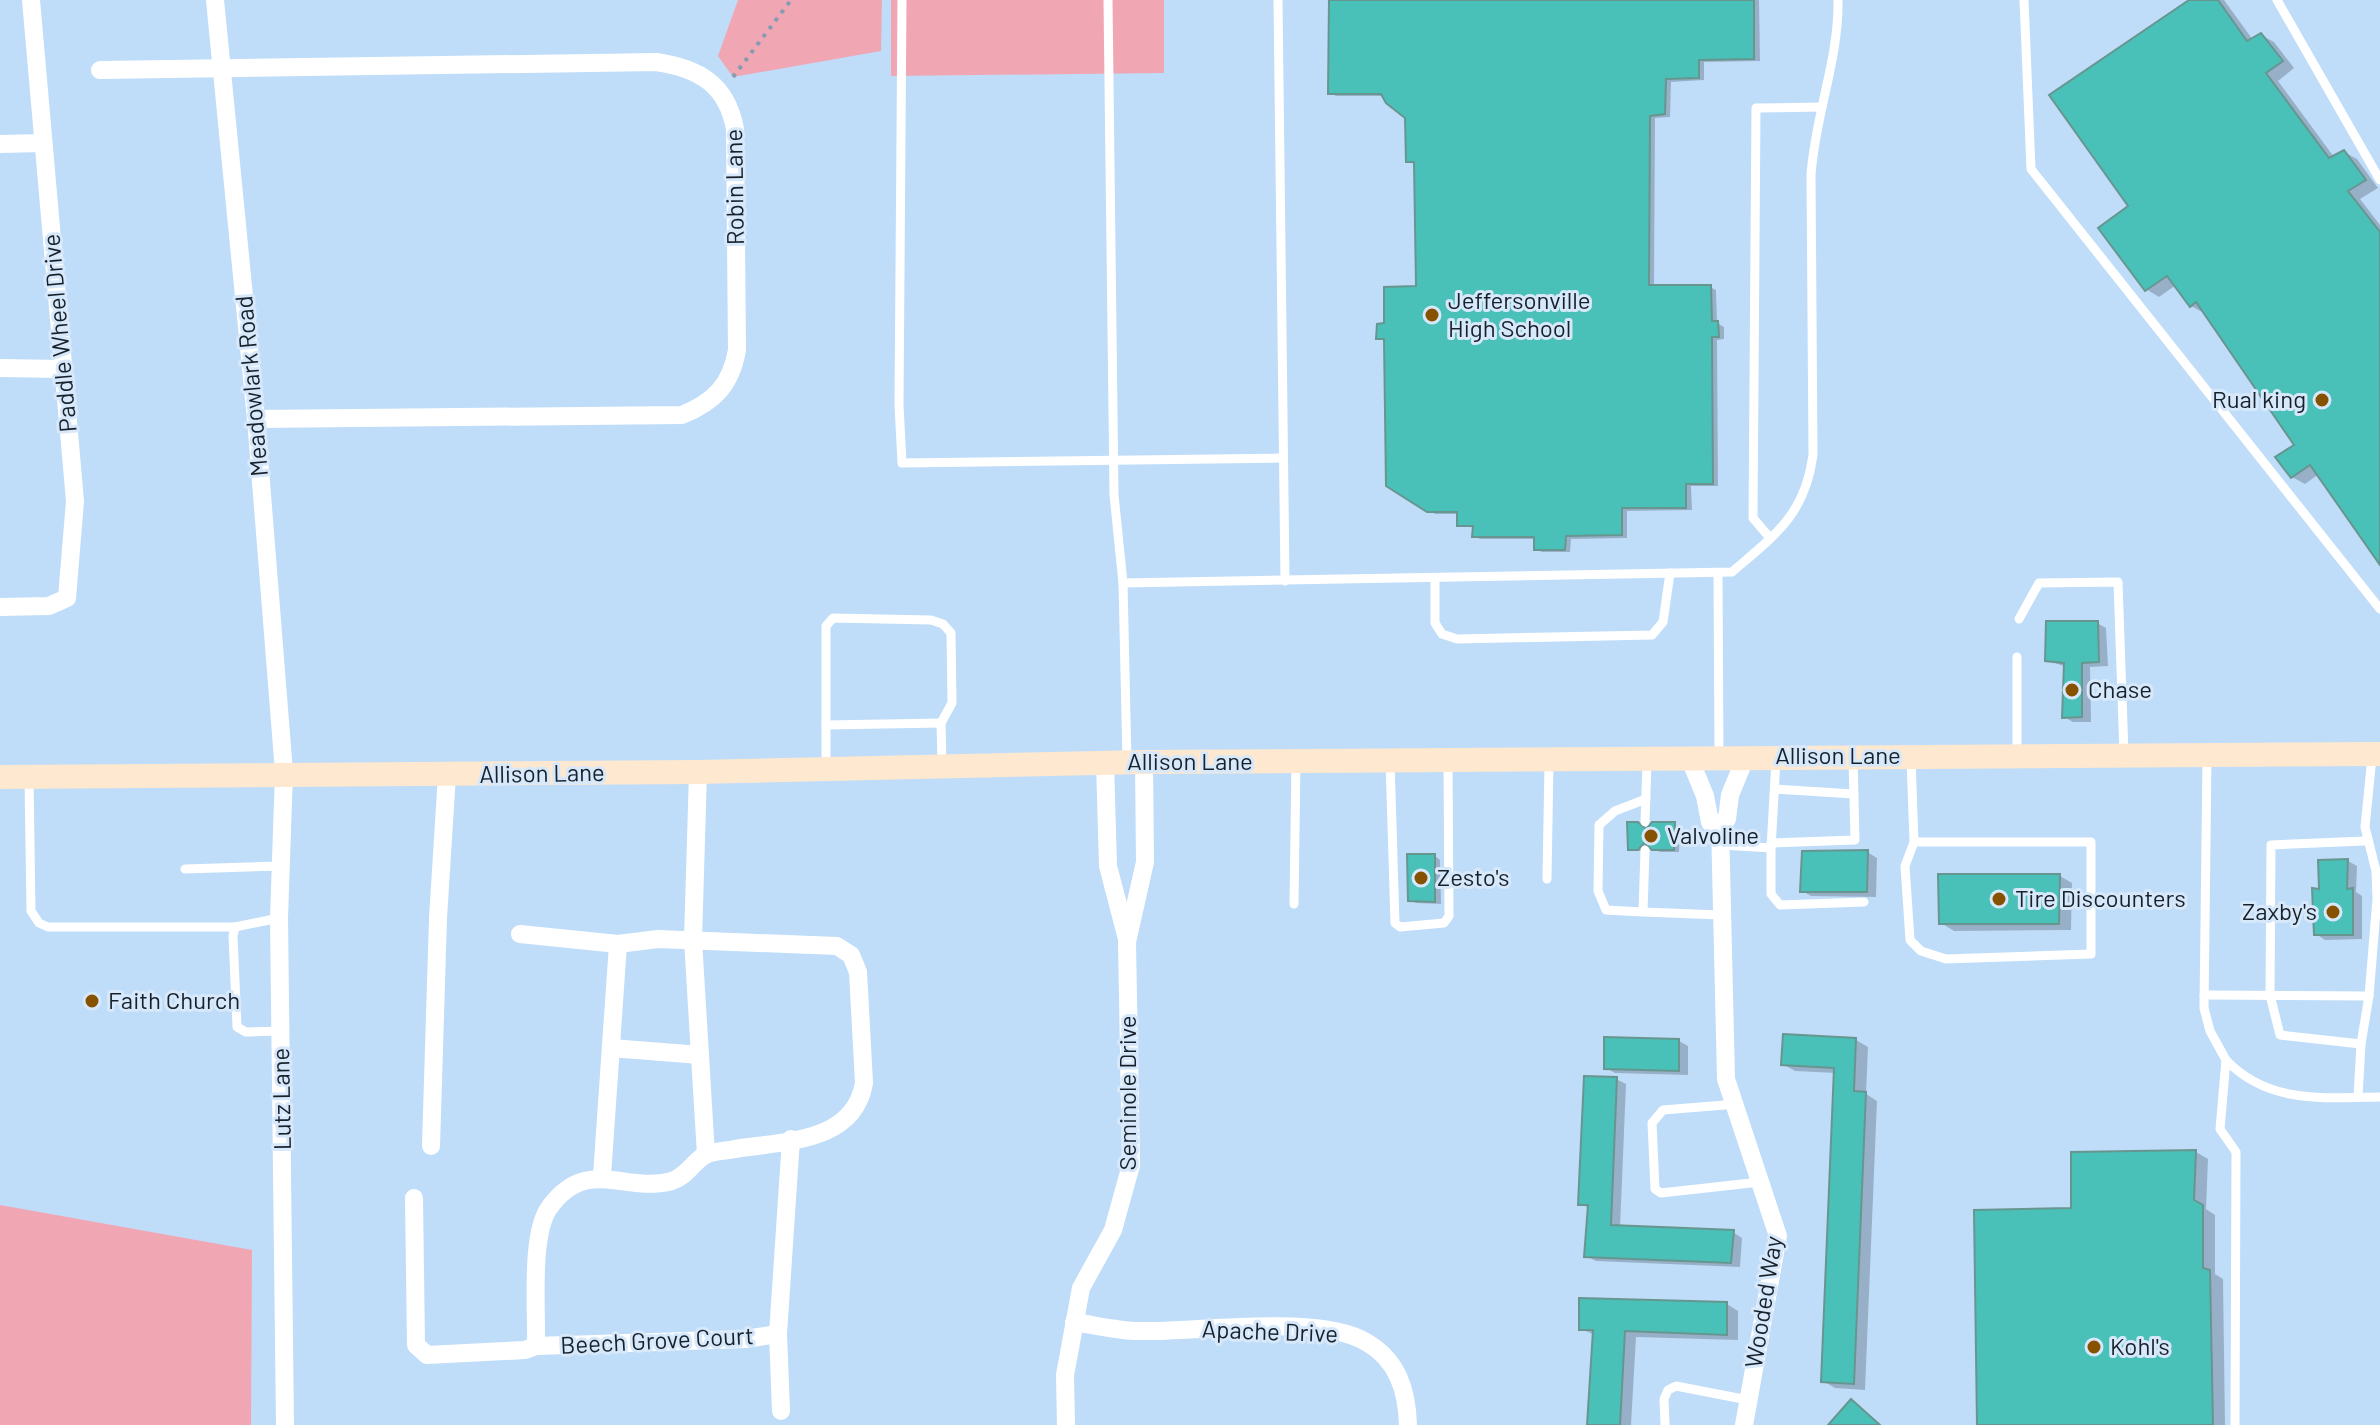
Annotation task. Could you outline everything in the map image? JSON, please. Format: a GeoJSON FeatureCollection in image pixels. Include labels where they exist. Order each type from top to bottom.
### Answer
{"type":"FeatureCollection","features":[{"type":"Feature","properties":{"kind":"main road","name":"Allison Lane"},"geometry":{"type":"LineString","coordinates":[[0,777],[284,772],[447,775],[698,772],[1125,762],[2376,754]]}},
{"type":"Feature","properties":{"kind":"street","name":"Paddle Wheel Drive"},"geometry":{"type":"LineString","coordinates":[[0,607],[49,606],[67,598],[75,501],[31,0]]}},
{"type":"Feature","properties":{"kind":"street","name":"Meadowlark Road"},"geometry":{"type":"LineString","coordinates":[[215,0],[256,419],[284,772]]}},
{"type":"Feature","properties":{"kind":"street","name":"Robin Lane"},"geometry":{"type":"LineString","coordinates":[[100,70],[656,62],[700,73],[727,100],[735,129],[737,350],[728,382],[704,406],[682,415],[256,419]]}},
{"type":"Feature","properties":{"kind":"street"},"geometry":{"type":"LineString","coordinates":[[0,144],[43,143]]}},
{"type":"Feature","properties":{"kind":"street"},"geometry":{"type":"LineString","coordinates":[[0,368],[63,369]]}},
{"type":"Feature","properties":{"kind":"street"},"geometry":{"type":"LineString","coordinates":[[1689,757],[1705,796],[1710,822],[1720,823],[1727,819],[1730,795],[1746,756]]}},
{"type":"Feature","properties":{"kind":"street","name":"Seminole Drive"},"geometry":{"type":"LineString","coordinates":[[1066,1425],[1065,1375],[1081,1288],[1113,1230],[1131,1165],[1127,942],[1108,866],[1125,762]]}},
{"type":"Feature","properties":{"kind":"street","name":"Seminole Drive"},"geometry":{"type":"LineString","coordinates":[[1125,762],[1145,862],[1127,942]]}},
{"type":"Feature","properties":{"kind":"street","name":"Lutz Lane"},"geometry":{"type":"LineString","coordinates":[[284,772],[279,918],[285,1425]]}},
{"type":"Feature","properties":{"kind":"street"},"geometry":{"type":"LineString","coordinates":[[698,772],[693,940],[706,1155]]}},
{"type":"Feature","properties":{"kind":"street"},"geometry":{"type":"LineString","coordinates":[[431,1146],[438,918],[447,775]]}},
{"type":"Feature","properties":{"kind":"street","name":"Wooded Way"},"geometry":{"type":"LineString","coordinates":[[1720,823],[1726,1079],[1760,1182],[1776,1219],[1778,1236],[1744,1425]]}},
{"type":"Feature","properties":{"kind":"street"},"geometry":{"type":"LineString","coordinates":[[520,934],[618,944],[658,939],[837,946],[851,955],[858,972],[864,1083],[861,1101],[847,1120],[828,1133],[706,1155],[684,1175],[671,1181],[641,1184],[602,1176],[618,944]]}},
{"type":"Feature","properties":{"kind":"street"},"geometry":{"type":"LineString","coordinates":[[611,1048],[700,1055]]}},
{"type":"Feature","properties":{"kind":"street","name":"Beech Grove Court"},"geometry":{"type":"LineString","coordinates":[[781,1411],[778,1334],[791,1139]]}},
{"type":"Feature","properties":{"kind":"street","name":"Beech Grove Court"},"geometry":{"type":"LineString","coordinates":[[536,1346],[540,1225],[558,1199],[584,1180],[602,1176]]}},
{"type":"Feature","properties":{"kind":"street","name":"Beech Grove Court"},"geometry":{"type":"LineString","coordinates":[[414,1198],[416,1345],[427,1355],[525,1350],[536,1346],[745,1339],[778,1334]]}},
{"type":"Feature","properties":{"kind":"street","name":"Apache Drive"},"geometry":{"type":"LineString","coordinates":[[1074,1322],[1133,1331],[1298,1328],[1346,1333],[1367,1342],[1399,1375],[1407,1401],[1408,1425]]}},
{"type":"Feature","properties":{"kind":"lane"},"geometry":{"type":"LineString","coordinates":[[902,0],[899,389],[902,463],[1282,458]]}},
{"type":"Feature","properties":{"kind":"lane"},"geometry":{"type":"LineString","coordinates":[[1108,0],[1114,461],[1123,583],[1125,762]]}},
{"type":"Feature","properties":{"kind":"lane"},"geometry":{"type":"LineString","coordinates":[[1278,0],[1285,581]]}},
{"type":"Feature","properties":{"kind":"lane"},"geometry":{"type":"LineString","coordinates":[[1123,583],[1732,572],[1770,538],[1800,505],[1813,455],[1811,175],[1822,107],[1837,46],[1838,0]]}},
{"type":"Feature","properties":{"kind":"lane"},"geometry":{"type":"LineString","coordinates":[[2024,0],[2031,169],[2380,609]]}},
{"type":"Feature","properties":{"kind":"lane"},"geometry":{"type":"LineString","coordinates":[[2277,0],[2380,180]]}},
{"type":"Feature","properties":{"kind":"lane"},"geometry":{"type":"LineString","coordinates":[[1770,538],[1753,518],[1756,108],[1822,107]]}},
{"type":"Feature","properties":{"kind":"lane"},"geometry":{"type":"LineString","coordinates":[[1435,578],[1435,623],[1442,634],[1457,639],[1517,638],[1652,635],[1663,622],[1670,573]]}},
{"type":"Feature","properties":{"kind":"lane"},"geometry":{"type":"LineString","coordinates":[[1718,573],[1719,757]]}},
{"type":"Feature","properties":{"kind":"lane"},"geometry":{"type":"LineString","coordinates":[[2019,619],[2039,583],[2118,582],[2124,754]]}},
{"type":"Feature","properties":{"kind":"lane"},"geometry":{"type":"LineString","coordinates":[[826,767],[826,626],[833,618],[931,620],[943,624],[951,633],[952,703],[941,723],[942,765]]}},
{"type":"Feature","properties":{"kind":"lane"},"geometry":{"type":"LineString","coordinates":[[2017,657],[2017,755]]}},
{"type":"Feature","properties":{"kind":"lane"},"geometry":{"type":"LineString","coordinates":[[826,725],[941,723]]}},
{"type":"Feature","properties":{"kind":"lane"},"geometry":{"type":"LineString","coordinates":[[2207,753],[2204,995],[2210,1031],[2226,1060],[2239,1074],[2277,1093],[2296,1097],[2380,1097]]}},
{"type":"Feature","properties":{"kind":"lane"},"geometry":{"type":"LineString","coordinates":[[2358,1097],[2377,899],[2374,863],[2365,841],[2365,810],[2376,754]]}},
{"type":"Feature","properties":{"kind":"lane"},"geometry":{"type":"LineString","coordinates":[[1911,755],[1914,842],[1905,866],[1910,940],[1921,951],[1946,959],[2091,954],[2091,842],[1914,842]]}},
{"type":"Feature","properties":{"kind":"lane"},"geometry":{"type":"LineString","coordinates":[[1777,756],[1771,894],[1780,905],[1864,902]]}},
{"type":"Feature","properties":{"kind":"lane"},"geometry":{"type":"LineString","coordinates":[[1721,845],[1771,846],[1855,840],[1853,756]]}},
{"type":"Feature","properties":{"kind":"lane"},"geometry":{"type":"LineString","coordinates":[[1645,822],[1647,757]]}},
{"type":"Feature","properties":{"kind":"lane"},"geometry":{"type":"LineString","coordinates":[[1547,879],[1549,758]]}},
{"type":"Feature","properties":{"kind":"lane"},"geometry":{"type":"LineString","coordinates":[[1390,761],[1395,923],[1400,927],[1444,923],[1449,916],[1448,760]]}},
{"type":"Feature","properties":{"kind":"lane"},"geometry":{"type":"LineString","coordinates":[[1294,904],[1296,761]]}},
{"type":"Feature","properties":{"kind":"lane"},"geometry":{"type":"LineString","coordinates":[[29,776],[31,911],[39,923],[48,927],[235,927],[279,918]]}},
{"type":"Feature","properties":{"kind":"lane"},"geometry":{"type":"LineString","coordinates":[[1775,789],[1854,794]]}},
{"type":"Feature","properties":{"kind":"lane"},"geometry":{"type":"LineString","coordinates":[[1646,799],[1615,811],[1599,825],[1598,891],[1606,910],[1721,915]]}},
{"type":"Feature","properties":{"kind":"lane"},"geometry":{"type":"LineString","coordinates":[[2361,1044],[2280,1035],[2270,995],[2271,845],[2365,841]]}},
{"type":"Feature","properties":{"kind":"lane"},"geometry":{"type":"LineString","coordinates":[[1643,912],[1645,850]]}},
{"type":"Feature","properties":{"kind":"lane"},"geometry":{"type":"LineString","coordinates":[[185,869],[281,866]]}},
{"type":"Feature","properties":{"kind":"lane"},"geometry":{"type":"LineString","coordinates":[[235,927],[237,1027],[246,1032],[281,1031]]}},
{"type":"Feature","properties":{"kind":"lane"},"geometry":{"type":"LineString","coordinates":[[2204,995],[2369,996]]}},
{"type":"Feature","properties":{"kind":"lane"},"geometry":{"type":"LineString","coordinates":[[2226,1060],[2220,1129],[2236,1152],[2235,1425]]}},
{"type":"Feature","properties":{"kind":"lane"},"geometry":{"type":"LineString","coordinates":[[1734,1097],[1663,1110],[1656,1115],[1652,1123],[1655,1189],[1661,1193],[1760,1182]]}},
{"type":"Feature","properties":{"kind":"lane"},"geometry":{"type":"LineString","coordinates":[[1665,1425],[1664,1399],[1668,1390],[1676,1386],[1748,1400]]}},
{"type":"Feature","properties":{"kind":"path"},"geometry":{"type":"LineString","coordinates":[[733,77],[791,0]]}},
{"type":"Feature","properties":{"kind":"shaded area"},"geometry":{"type":"Polygon","coordinates":[[[738,0],[882,0],[881,51],[733,77],[718,56],[738,0]]]}},
{"type":"Feature","properties":{"kind":"shaded area"},"geometry":{"type":"Polygon","coordinates":[[[891,0],[1164,0],[1164,73],[891,76],[891,0]]]}},
{"type":"Feature","properties":{"kind":"shaded area"},"geometry":{"type":"Polygon","coordinates":[[[0,1205],[252,1250],[251,1425],[0,1425],[0,1205]]]}},
{"type":"Feature","properties":{"kind":"building"},"geometry":{"type":"Polygon","coordinates":[[[1329,0],[1754,0],[1754,59],[1699,60],[1699,78],[1666,79],[1665,114],[1650,116],[1649,285],[1711,285],[1712,321],[1718,321],[1719,337],[1712,337],[1713,484],[1686,484],[1686,508],[1622,508],[1622,535],[1566,536],[1565,550],[1534,550],[1534,537],[1472,537],[1473,526],[1457,526],[1457,512],[1427,512],[1386,486],[1384,339],[1376,339],[1377,324],[1384,323],[1384,287],[1416,286],[1414,162],[1406,162],[1405,118],[1386,103],[1381,94],[1328,94],[1329,0]]]}},
{"type":"Feature","properties":{"kind":"building"},"geometry":{"type":"Polygon","coordinates":[[[2189,0],[2218,0],[2247,41],[2261,33],[2283,61],[2266,73],[2329,158],[2344,150],[2366,180],[2348,191],[2380,232],[2380,565],[2310,465],[2291,478],[2275,457],[2294,445],[2196,302],[2190,307],[2167,276],[2145,291],[2098,228],[2128,206],[2049,95],[2189,0]]]}},
{"type":"Feature","properties":{"kind":"building","name":"Chase"},"geometry":{"type":"Polygon","coordinates":[[[2046,621],[2098,621],[2099,662],[2082,663],[2082,717],[2062,718],[2064,663],[2045,661],[2046,621]]]}},
{"type":"Feature","properties":{"kind":"building","name":"Valvoline"},"geometry":{"type":"Polygon","coordinates":[[[1627,822],[1638,822],[1646,829],[1652,822],[1675,822],[1674,850],[1652,850],[1644,843],[1638,850],[1628,850],[1627,822]]]}},
{"type":"Feature","properties":{"kind":"building"},"geometry":{"type":"Polygon","coordinates":[[[1868,850],[1867,892],[1800,892],[1802,851],[1868,850]]]}},
{"type":"Feature","properties":{"kind":"building","name":"Zesto's"},"geometry":{"type":"Polygon","coordinates":[[[1407,854],[1435,854],[1435,902],[1408,901],[1407,854]]]}},
{"type":"Feature","properties":{"kind":"building","name":"Zaxby's"},"geometry":{"type":"Polygon","coordinates":[[[2348,859],[2347,889],[2353,888],[2353,935],[2314,935],[2312,888],[2319,889],[2318,860],[2348,859]]]}},
{"type":"Feature","properties":{"kind":"building","name":"Tire Discounters"},"geometry":{"type":"Polygon","coordinates":[[[1938,874],[2060,874],[2059,924],[1939,924],[1938,874]]]}},
{"type":"Feature","properties":{"kind":"building"},"geometry":{"type":"Polygon","coordinates":[[[1783,1034],[1856,1038],[1854,1091],[1866,1092],[1854,1384],[1821,1382],[1834,1068],[1781,1065],[1783,1034]]]}},
{"type":"Feature","properties":{"kind":"building"},"geometry":{"type":"Polygon","coordinates":[[[1604,1037],[1679,1039],[1679,1071],[1604,1069],[1604,1037]]]}},
{"type":"Feature","properties":{"kind":"building"},"geometry":{"type":"Polygon","coordinates":[[[1584,1076],[1617,1077],[1611,1225],[1734,1230],[1731,1263],[1584,1257],[1588,1205],[1578,1205],[1584,1076]]]}},
{"type":"Feature","properties":{"kind":"building","name":"Kohl's"},"geometry":{"type":"Polygon","coordinates":[[[2196,1150],[2194,1200],[2203,1205],[2203,1268],[2210,1270],[2213,1425],[1977,1425],[1974,1210],[2071,1208],[2071,1152],[2196,1150]]]}},
{"type":"Feature","properties":{"kind":"building"},"geometry":{"type":"Polygon","coordinates":[[[1579,1298],[1727,1302],[1727,1335],[1625,1331],[1620,1425],[1587,1425],[1593,1330],[1579,1330],[1579,1298]]]}},
{"type":"Feature","properties":{"kind":"building"},"geometry":{"type":"Polygon","coordinates":[[[1851,1399],[1880,1425],[1828,1425],[1851,1399]]]}},
{"type":"Feature","properties":{"kind":"place","name":"Jeffersonville High School"},"geometry":{"type":"Point","coordinates":[1432,315]}},
{"type":"Feature","properties":{"kind":"place","name":"Rual king"},"geometry":{"type":"Point","coordinates":[2322,400]}},
{"type":"Feature","properties":{"kind":"place","name":"Chase"},"geometry":{"type":"Point","coordinates":[2072,690]}},
{"type":"Feature","properties":{"kind":"place","name":"Valvoline"},"geometry":{"type":"Point","coordinates":[1651,836]}},
{"type":"Feature","properties":{"kind":"place","name":"Zesto's"},"geometry":{"type":"Point","coordinates":[1421,878]}},
{"type":"Feature","properties":{"kind":"place","name":"Tire Discounters"},"geometry":{"type":"Point","coordinates":[1999,899]}},
{"type":"Feature","properties":{"kind":"place","name":"Zaxby's"},"geometry":{"type":"Point","coordinates":[2333,912]}},
{"type":"Feature","properties":{"kind":"place","name":"Faith Church"},"geometry":{"type":"Point","coordinates":[92,1001]}},
{"type":"Feature","properties":{"kind":"place","name":"Kohl's"},"geometry":{"type":"Point","coordinates":[2094,1347]}}]}
